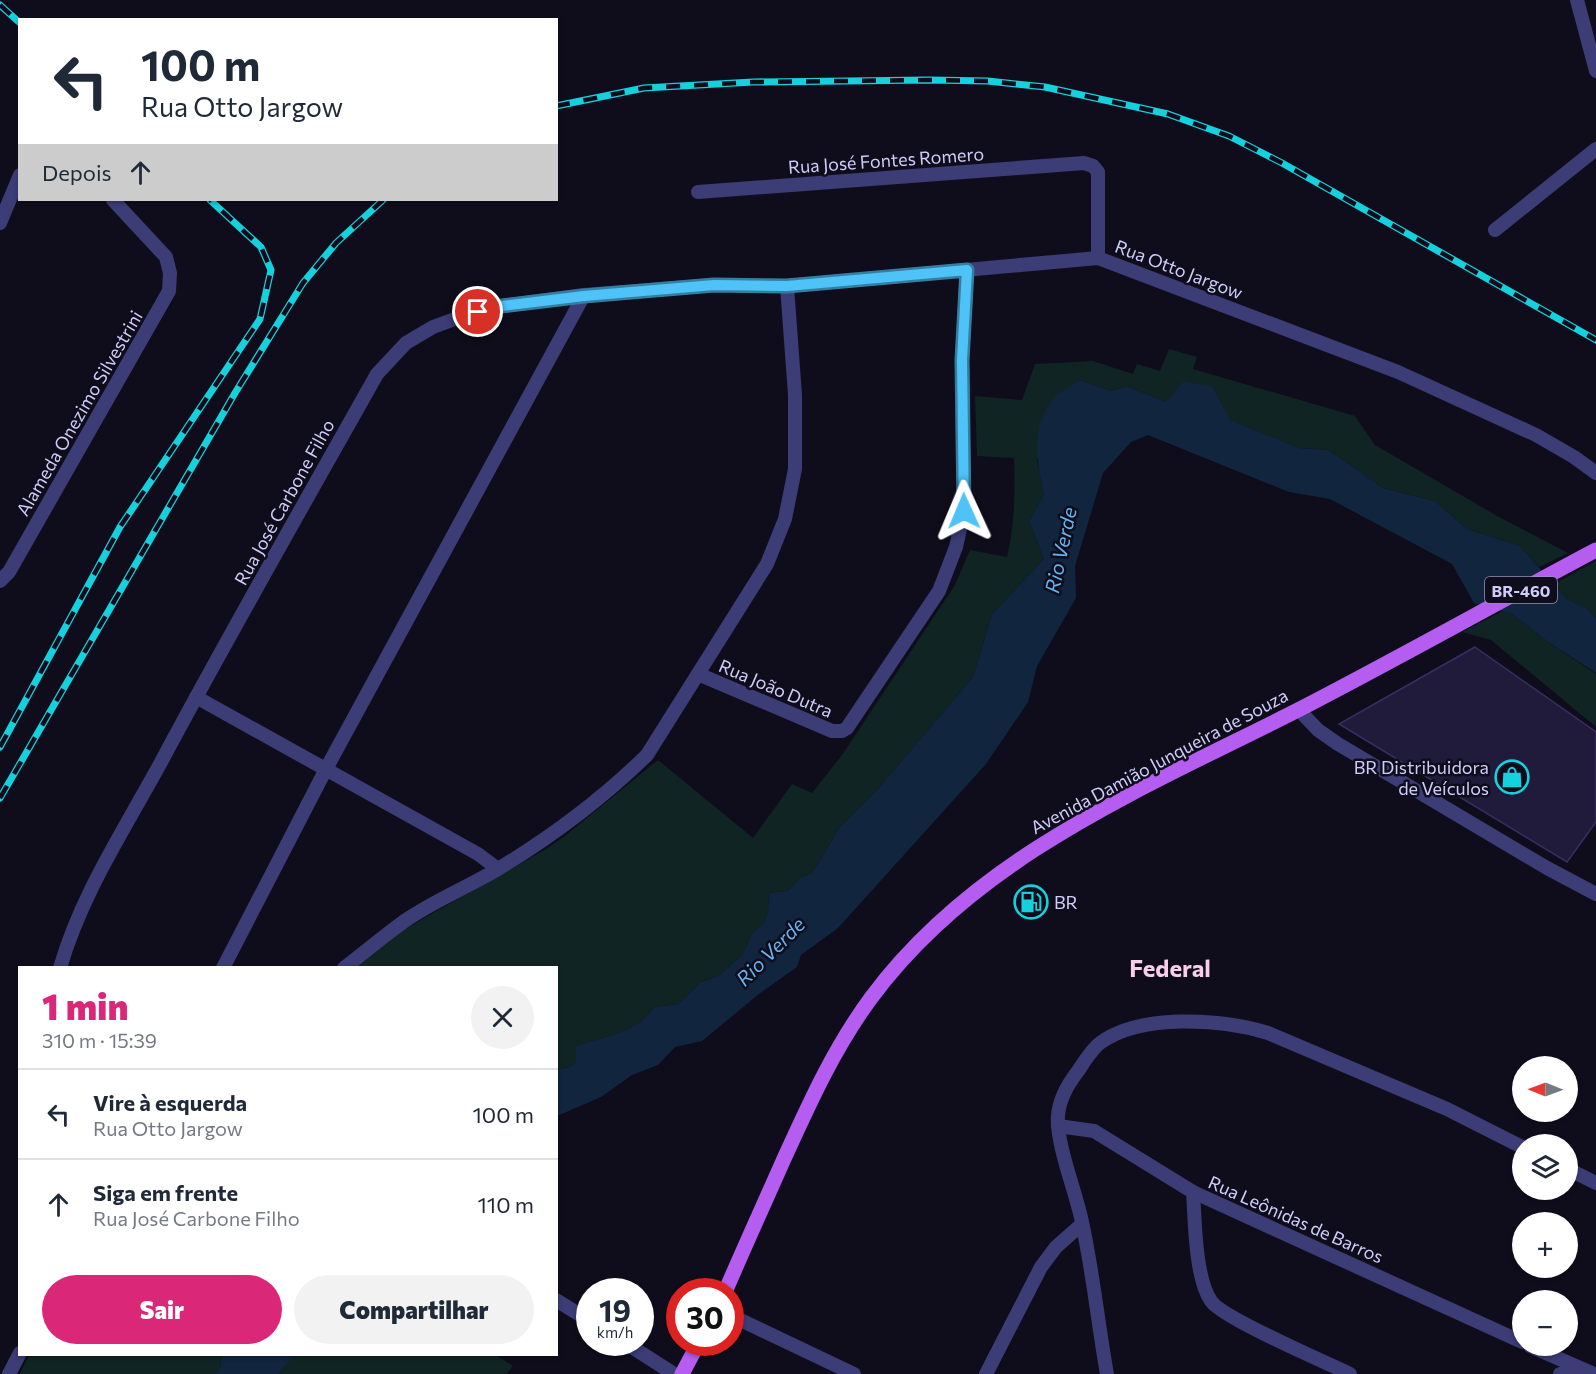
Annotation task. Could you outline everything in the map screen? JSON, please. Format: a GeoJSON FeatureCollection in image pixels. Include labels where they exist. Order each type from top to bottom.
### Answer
{"type":"FeatureCollection","features":[{"type":"Feature","properties":{"kind":"main road","name":"Avenida Damião Junqueira de Souza"},"geometry":{"type":"LineString","coordinates":[[731,1278],[815,1090],[842,1042],[871,998],[904,959],[942,920],[979,888],[1064,830],[1299,710],[1596,550]]}},
{"type":"Feature","properties":{"kind":"main road"},"geometry":{"type":"LineString","coordinates":[[682,1374],[692,1356]]}},
{"type":"Feature","properties":{"kind":"street"},"geometry":{"type":"LineString","coordinates":[[1577,0],[1596,71]]}},
{"type":"Feature","properties":{"kind":"street"},"geometry":{"type":"LineString","coordinates":[[1495,230],[1596,149]]}},
{"type":"Feature","properties":{"kind":"street"},"geometry":{"type":"LineString","coordinates":[[1081,163],[1093,166],[1098,172],[1098,258]]}},
{"type":"Feature","properties":{"kind":"street","name":"Rua José Fontes Romero"},"geometry":{"type":"LineString","coordinates":[[698,192],[1081,163],[1102,164]]}},
{"type":"Feature","properties":{"kind":"street"},"geometry":{"type":"LineString","coordinates":[[0,223],[18,181]]}},
{"type":"Feature","properties":{"kind":"street","name":"Alameda Onezimo Silvestrini"},"geometry":{"type":"LineString","coordinates":[[0,581],[9,572],[169,291],[170,273],[166,257],[114,201]]}},
{"type":"Feature","properties":{"kind":"street","name":"Rua Otto Jargow"},"geometry":{"type":"LineString","coordinates":[[714,285],[787,286],[1098,258],[1398,372],[1536,435],[1596,473]]}},
{"type":"Feature","properties":{"kind":"street","name":"Rua João Dutra"},"geometry":{"type":"LineString","coordinates":[[698,674],[832,731],[842,731],[847,728],[939,591],[956,547],[964,511],[962,360],[967,270]]}},
{"type":"Feature","properties":{"kind":"street","name":"Rua José Carbone Filho"},"geometry":{"type":"LineString","coordinates":[[61,966],[66,946],[84,904],[195,698],[377,375],[406,343],[433,327],[494,307],[584,296],[714,285]]}},
{"type":"Feature","properties":{"kind":"street"},"geometry":{"type":"LineString","coordinates":[[348,966],[432,903],[498,869],[562,825],[622,780],[647,755],[767,564],[785,519],[795,469],[795,395],[787,286]]}},
{"type":"Feature","properties":{"kind":"street"},"geometry":{"type":"LineString","coordinates":[[224,966],[326,769],[584,296]]}},
{"type":"Feature","properties":{"kind":"street"},"geometry":{"type":"LineString","coordinates":[[195,698],[478,854],[498,869]]}},
{"type":"Feature","properties":{"kind":"street"},"geometry":{"type":"LineString","coordinates":[[1299,710],[1318,730],[1338,744],[1547,868],[1596,894]]}},
{"type":"Feature","properties":{"kind":"street"},"geometry":{"type":"LineString","coordinates":[[1107,1374],[1082,1224],[1058,1126],[1058,1114],[1063,1094],[1099,1044],[1125,1031],[1154,1024],[1221,1023],[1250,1027],[1447,1110],[1512,1142]]}},
{"type":"Feature","properties":{"kind":"street","name":"Rua Leônidas de Barros"},"geometry":{"type":"LineString","coordinates":[[1058,1126],[1094,1131],[1193,1192],[1512,1337]]}},
{"type":"Feature","properties":{"kind":"street"},"geometry":{"type":"LineString","coordinates":[[1578,1174],[1596,1183]]}},
{"type":"Feature","properties":{"kind":"street"},"geometry":{"type":"LineString","coordinates":[[1193,1192],[1201,1273],[1211,1302],[1229,1316],[1350,1374]]}},
{"type":"Feature","properties":{"kind":"street"},"geometry":{"type":"LineString","coordinates":[[986,1374],[1041,1267],[1056,1247],[1082,1224]]}},
{"type":"Feature","properties":{"kind":"street"},"geometry":{"type":"LineString","coordinates":[[558,1301],[576,1312]]}},
{"type":"Feature","properties":{"kind":"street"},"geometry":{"type":"LineString","coordinates":[[744,1323],[854,1374]]}},
{"type":"Feature","properties":{"kind":"street"},"geometry":{"type":"LineString","coordinates":[[9,1374],[18,1356]]}},
{"type":"Feature","properties":{"kind":"street"},"geometry":{"type":"LineString","coordinates":[[646,1356],[674,1374]]}},
{"type":"Feature","properties":{"kind":"street"},"geometry":{"type":"LineString","coordinates":[[1553,1356],[1587,1371]]}},
{"type":"Feature","properties":{"kind":"street"},"geometry":{"type":"LineString","coordinates":[[1560,1374],[1587,1371]]}},
{"type":"Feature","properties":{"kind":"green space"},"geometry":{"type":"Polygon","coordinates":[[[1169,349],[1197,357],[1193,369],[1355,416],[1375,445],[1499,517],[1568,553],[1539,567],[1520,546],[1467,529],[1435,501],[1383,488],[1329,450],[1299,448],[1229,420],[1213,387],[1166,402],[1127,386],[1111,391],[1080,380],[1037,460],[1044,494],[1029,521],[1044,559],[992,614],[973,677],[877,790],[840,827],[812,873],[801,877],[788,891],[769,893],[768,912],[763,924],[753,932],[742,955],[718,976],[701,982],[678,1004],[654,1007],[630,1028],[577,1046],[576,1062],[569,1067],[558,1070],[558,966],[359,966],[405,929],[565,836],[658,760],[753,838],[792,784],[812,793],[842,755],[955,585],[970,550],[1007,557],[1014,508],[1014,458],[977,456],[975,396],[1022,400],[1035,364],[1093,361],[1133,374],[1137,364],[1160,371],[1169,349]]]}},
{"type":"Feature","properties":{"kind":"green space"},"geometry":{"type":"Polygon","coordinates":[[[1596,561],[1596,618],[1589,610],[1567,599],[1554,584],[1596,561]]]}},
{"type":"Feature","properties":{"kind":"green space"},"geometry":{"type":"Polygon","coordinates":[[[1503,611],[1512,614],[1548,642],[1596,674],[1596,727],[1491,640],[1462,632],[1503,611]]]}},
{"type":"Feature","properties":{"kind":"green space"},"geometry":{"type":"Polygon","coordinates":[[[29,1356],[222,1356],[220,1368],[214,1374],[20,1374],[29,1356]]]}},
{"type":"Feature","properties":{"kind":"green space"},"geometry":{"type":"Polygon","coordinates":[[[293,1356],[498,1356],[513,1366],[506,1374],[278,1374],[293,1356]]]}},
{"type":"Feature","properties":{"kind":"water","name":"Rio Verde"},"geometry":{"type":"Polygon","coordinates":[[[1080,380],[1111,391],[1127,386],[1166,402],[1184,381],[1213,387],[1230,420],[1299,448],[1329,450],[1383,488],[1435,501],[1467,529],[1520,546],[1567,599],[1589,610],[1596,618],[1596,673],[1548,642],[1512,614],[1474,603],[1452,564],[1330,499],[1289,492],[1148,435],[1131,442],[1103,473],[1075,566],[1076,598],[1037,666],[1028,702],[986,764],[838,928],[801,955],[797,967],[759,994],[702,1041],[675,1047],[658,1065],[632,1075],[601,1097],[558,1116],[558,1070],[569,1067],[576,1062],[576,1046],[630,1028],[654,1007],[678,1004],[701,982],[718,976],[742,955],[753,932],[763,924],[768,912],[769,893],[788,891],[801,877],[812,873],[840,827],[877,790],[973,677],[992,614],[1044,559],[1029,521],[1044,494],[1039,470],[1038,433],[1046,409],[1062,391],[1080,380]]]}},
{"type":"Feature","properties":{"kind":"water"},"geometry":{"type":"Polygon","coordinates":[[[222,1356],[294,1356],[278,1374],[214,1374],[220,1368],[222,1356]]]}},
{"type":"Feature","properties":{"kind":"building","name":"BR Distribuidora de Veículos"},"geometry":{"type":"Polygon","coordinates":[[[1475,647],[1596,732],[1596,822],[1567,862],[1339,724],[1475,647]]]}},
{"type":"Feature","properties":{"kind":"railway"},"geometry":{"type":"LineString","coordinates":[[0,5],[18,21]]}},
{"type":"Feature","properties":{"kind":"railway"},"geometry":{"type":"LineString","coordinates":[[558,106],[644,88],[753,82],[929,80],[988,81],[1045,87],[1168,114],[1229,136],[1282,163],[1596,340]]}},
{"type":"Feature","properties":{"kind":"railway"},"geometry":{"type":"LineString","coordinates":[[0,747],[120,527],[260,319],[271,270],[261,247],[211,201]]}},
{"type":"Feature","properties":{"kind":"railway"},"geometry":{"type":"LineString","coordinates":[[0,798],[235,393],[303,283],[336,243],[382,201]]}},
{"type":"Feature","properties":{"kind":"place","name":"BR Distribuidora de Veículos"},"geometry":{"type":"Point","coordinates":[1512,777]}},
{"type":"Feature","properties":{"kind":"place","name":"BR"},"geometry":{"type":"Point","coordinates":[1031,902]}},
{"type":"Feature","properties":{"kind":"district","name":"Federal"},"geometry":{"type":"Point","coordinates":[1170,967]}},
{"type":"Feature","properties":{"kind":"route"},"geometry":{"type":"LineString","coordinates":[[478,312],[494,307],[584,296],[714,285],[787,286],[967,270],[962,360],[964,511]]}}]}
